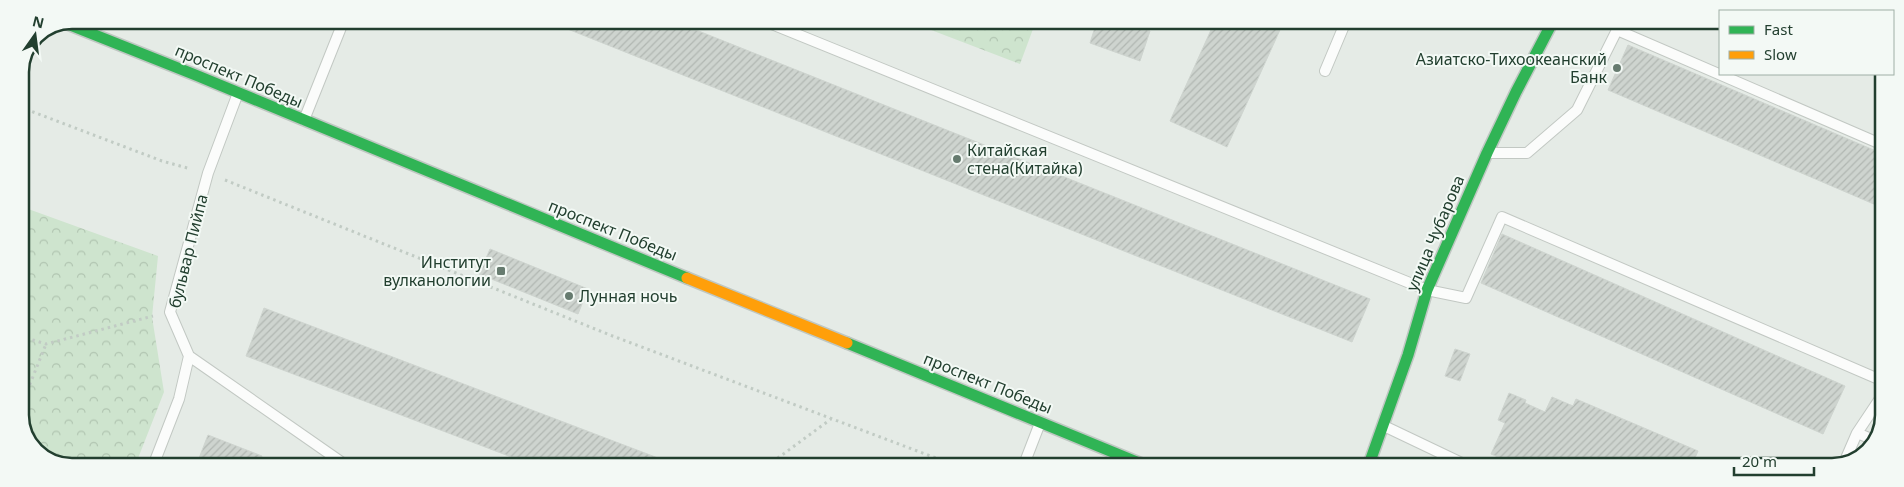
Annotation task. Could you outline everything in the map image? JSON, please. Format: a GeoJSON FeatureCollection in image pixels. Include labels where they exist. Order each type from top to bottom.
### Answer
{"type":"FeatureCollection","features":[{"type":"Feature","properties":{"kind":"main road","name":"проспект Победы"},"geometry":{"type":"LineString","coordinates":[[80,29],[238,92],[304,121],[1127,458]]}},
{"type":"Feature","properties":{"kind":"main road","name":"улица Чубарова"},"geometry":{"type":"LineString","coordinates":[[1372,458],[1384,426],[1427,290],[1487,154],[1549,29]]}},
{"type":"Feature","properties":{"kind":"lane"},"geometry":{"type":"LineString","coordinates":[[304,121],[340,29]]}},
{"type":"Feature","properties":{"kind":"lane"},"geometry":{"type":"LineString","coordinates":[[784,29],[1427,290],[1466,298],[1502,217],[1875,378]]}},
{"type":"Feature","properties":{"kind":"lane"},"geometry":{"type":"LineString","coordinates":[[1325,71],[1343,29]]}},
{"type":"Feature","properties":{"kind":"lane"},"geometry":{"type":"LineString","coordinates":[[1487,154],[1527,153],[1577,110],[1617,30],[1719,74]]}},
{"type":"Feature","properties":{"kind":"lane"},"geometry":{"type":"LineString","coordinates":[[1721,75],[1875,141]]}},
{"type":"Feature","properties":{"kind":"lane","name":"бульвар Пийпа"},"geometry":{"type":"LineString","coordinates":[[190,356],[170,312],[208,173],[238,92]]}},
{"type":"Feature","properties":{"kind":"lane"},"geometry":{"type":"LineString","coordinates":[[156,458],[179,399],[190,356],[336,458]]}},
{"type":"Feature","properties":{"kind":"lane"},"geometry":{"type":"LineString","coordinates":[[1847,455],[1857,434],[1875,406]]}},
{"type":"Feature","properties":{"kind":"lane"},"geometry":{"type":"LineString","coordinates":[[1026,458],[1041,422]]}},
{"type":"Feature","properties":{"kind":"lane"},"geometry":{"type":"LineString","coordinates":[[1384,426],[1451,458]]}},
{"type":"Feature","properties":{"kind":"lane"},"geometry":{"type":"LineString","coordinates":[[1857,434],[1868,438]]}},
{"type":"Feature","properties":{"kind":"path"},"geometry":{"type":"LineString","coordinates":[[29,110],[162,161],[208,173],[610,335],[936,458]]}},
{"type":"Feature","properties":{"kind":"path"},"geometry":{"type":"LineString","coordinates":[[29,339],[46,344],[170,312]]}},
{"type":"Feature","properties":{"kind":"path"},"geometry":{"type":"LineString","coordinates":[[29,386],[46,344]]}},
{"type":"Feature","properties":{"kind":"path"},"geometry":{"type":"LineString","coordinates":[[778,458],[831,419]]}},
{"type":"Feature","properties":{"kind":"green space"},"geometry":{"type":"Polygon","coordinates":[[[929,29],[1033,29],[1020,64],[929,29]]]}},
{"type":"Feature","properties":{"kind":"green space"},"geometry":{"type":"Polygon","coordinates":[[[29,209],[158,256],[152,317],[164,392],[138,458],[63,457],[55,455],[39,444],[32,432],[29,418],[29,209]]]}},
{"type":"Feature","properties":{"kind":"building","name":"Китайская стена(Китайка)"},"geometry":{"type":"Polygon","coordinates":[[[568,29],[694,29],[1370,299],[1352,342],[568,29]]]}},
{"type":"Feature","properties":{"kind":"building"},"geometry":{"type":"Polygon","coordinates":[[[1094,29],[1144,29],[1150,31],[1140,61],[1090,43],[1094,29]]]}},
{"type":"Feature","properties":{"kind":"building"},"geometry":{"type":"Polygon","coordinates":[[[1211,29],[1280,29],[1227,147],[1170,121],[1211,29]]]}},
{"type":"Feature","properties":{"kind":"building"},"geometry":{"type":"Polygon","coordinates":[[[1628,45],[1875,151],[1875,205],[1608,90],[1628,45]]]}},
{"type":"Feature","properties":{"kind":"building"},"geometry":{"type":"Polygon","coordinates":[[[1502,234],[1845,386],[1823,434],[1481,283],[1502,234]]]}},
{"type":"Feature","properties":{"kind":"building"},"geometry":{"type":"Polygon","coordinates":[[[490,249],[588,289],[578,314],[479,274],[490,249]]]}},
{"type":"Feature","properties":{"kind":"building"},"geometry":{"type":"Polygon","coordinates":[[[264,308],[658,458],[514,458],[246,356],[264,308]]]}},
{"type":"Feature","properties":{"kind":"building"},"geometry":{"type":"Polygon","coordinates":[[[1455,349],[1470,354],[1460,381],[1445,376],[1455,349]]]}},
{"type":"Feature","properties":{"kind":"building"},"geometry":{"type":"Polygon","coordinates":[[[1509,393],[1526,400],[1525,403],[1545,412],[1552,397],[1573,406],[1576,399],[1698,451],[1695,458],[1500,458],[1491,454],[1505,423],[1498,420],[1509,393]]]}},
{"type":"Feature","properties":{"kind":"building"},"geometry":{"type":"Polygon","coordinates":[[[208,435],[262,456],[261,458],[199,458],[208,435]]]}},
{"type":"Feature","properties":{"kind":"traffic: fast"},"geometry":{"type":"LineString","coordinates":[[80,29],[687,278]]}},
{"type":"Feature","properties":{"kind":"traffic: fast"},"geometry":{"type":"LineString","coordinates":[[1371,458],[1408,355],[1427,290],[1487,153],[1549,29]]}},
{"type":"Feature","properties":{"kind":"traffic: fast"},"geometry":{"type":"LineString","coordinates":[[847,343],[1127,458]]}},
{"type":"Feature","properties":{"kind":"traffic: slow"},"geometry":{"type":"LineString","coordinates":[[687,278],[847,343]]}},
{"type":"Feature","properties":{"kind":"place","name":"Азиатско-Тихоокеанский Банк"},"geometry":{"type":"Point","coordinates":[1617,68]}},
{"type":"Feature","properties":{"kind":"place","name":"Китайская стена(Китайка)"},"geometry":{"type":"Point","coordinates":[957,159]}},
{"type":"Feature","properties":{"kind":"place","name":"Институт вулканологии"},"geometry":{"type":"Point","coordinates":[501,271]}},
{"type":"Feature","properties":{"kind":"place","name":"Лунная ночь"},"geometry":{"type":"Point","coordinates":[569,296]}}]}
